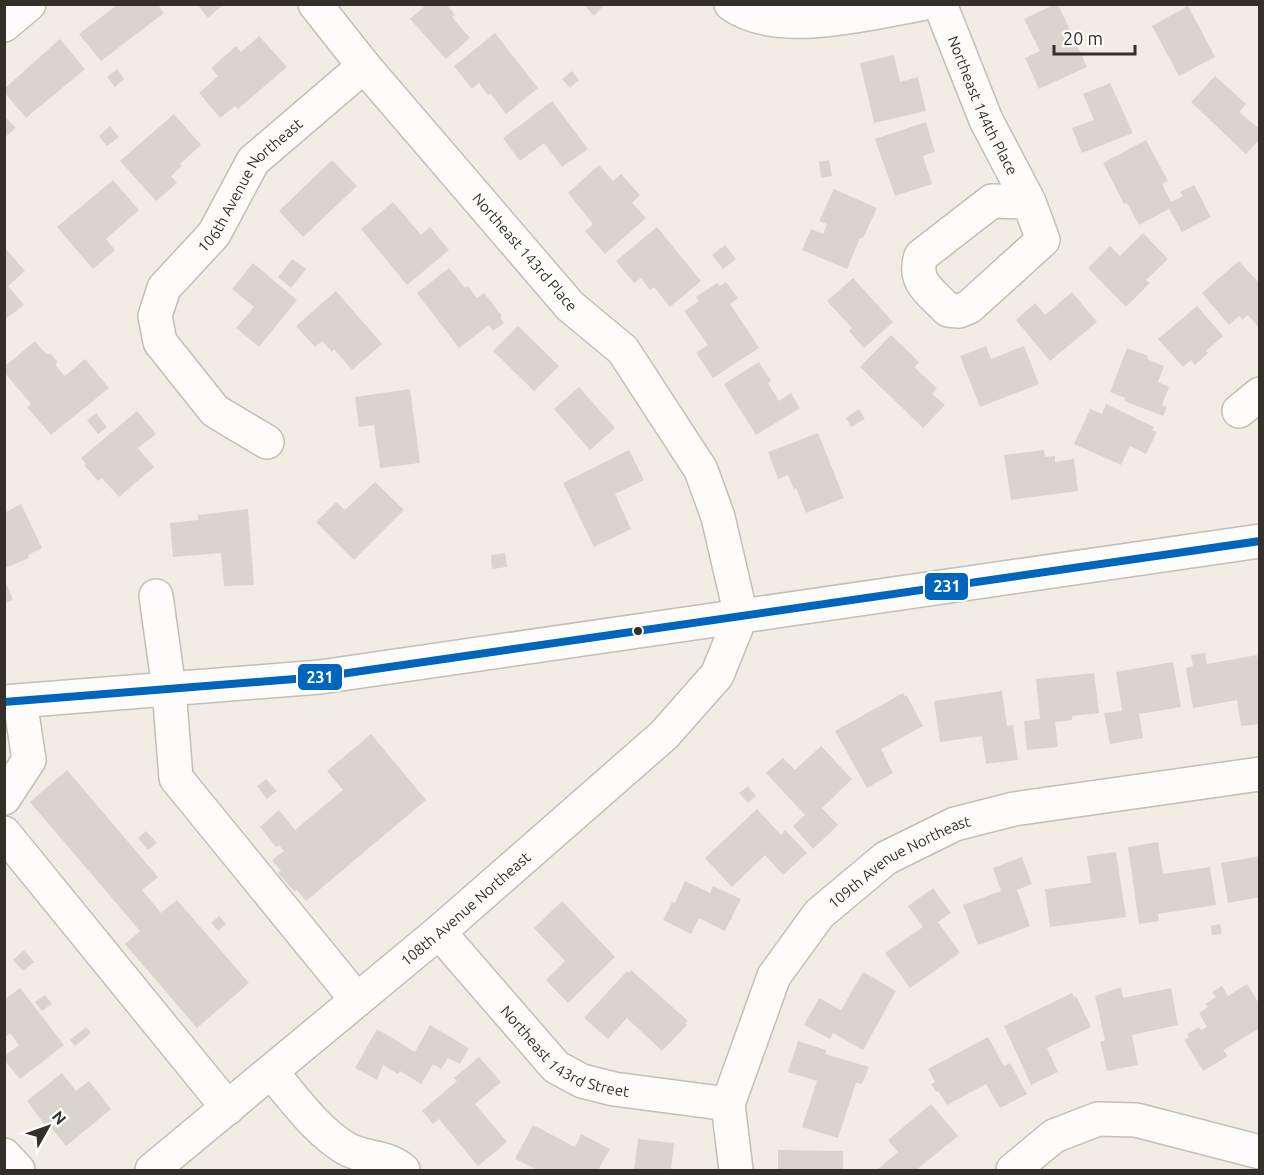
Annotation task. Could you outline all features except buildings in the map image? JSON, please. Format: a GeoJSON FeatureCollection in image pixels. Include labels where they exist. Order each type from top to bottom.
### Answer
{"type":"FeatureCollection","features":[{"type":"Feature","properties":{"kind":"street"},"geometry":{"type":"LineString","coordinates":[[4,25],[28,4]]}},
{"type":"Feature","properties":{"kind":"street","name":"Northeast 143rd Place"},"geometry":{"type":"LineString","coordinates":[[315,4],[364,66],[570,306],[623,350],[701,470],[718,517],[741,616]]}},
{"type":"Feature","properties":{"kind":"street"},"geometry":{"type":"LineString","coordinates":[[731,4],[744,14],[775,21],[811,21],[921,4]]}},
{"type":"Feature","properties":{"kind":"street","name":"Northeast 144th Place"},"geometry":{"type":"LineString","coordinates":[[940,4],[986,120],[1029,202]]}},
{"type":"Feature","properties":{"kind":"street","name":"106th Avenue Northeast"},"geometry":{"type":"LineString","coordinates":[[267,442],[215,411],[160,342],[155,316],[164,288],[214,234],[253,162],[364,66]]}},
{"type":"Feature","properties":{"kind":"street"},"geometry":{"type":"LineString","coordinates":[[4,798],[29,760],[12,702],[320,677],[1260,540]]}},
{"type":"Feature","properties":{"kind":"street"},"geometry":{"type":"LineString","coordinates":[[156,596],[169,689],[176,778],[357,1000]]}},
{"type":"Feature","properties":{"kind":"street","name":"108th Avenue Northeast"},"geometry":{"type":"LineString","coordinates":[[152,1170],[439,932],[664,735],[717,675],[741,616]]}},
{"type":"Feature","properties":{"kind":"street","name":"109th Avenue Northeast"},"geometry":{"type":"LineString","coordinates":[[736,1170],[728,1104],[774,976],[819,914],[886,858],[956,824],[1014,809],[1260,774]]}},
{"type":"Feature","properties":{"kind":"street"},"geometry":{"type":"LineString","coordinates":[[4,834],[228,1108]]}},
{"type":"Feature","properties":{"kind":"street","name":"Northeast 143rd Street"},"geometry":{"type":"LineString","coordinates":[[439,932],[556,1067],[582,1082],[614,1089],[728,1104]]}},
{"type":"Feature","properties":{"kind":"street"},"geometry":{"type":"LineString","coordinates":[[271,1072],[324,1132],[348,1149],[395,1163],[403,1170]]}},
{"type":"Feature","properties":{"kind":"street"},"geometry":{"type":"LineString","coordinates":[[1013,1170],[1054,1136],[1098,1119],[1136,1120],[1260,1152]]}},
{"type":"Feature","properties":{"kind":"street"},"geometry":{"type":"LineString","coordinates":[[4,1155],[18,1170]]}},
{"type":"Feature","properties":{"kind":"transit line","name":"231"},"geometry":{"type":"LineString","coordinates":[[4,702],[320,677],[1260,541]]}}]}
